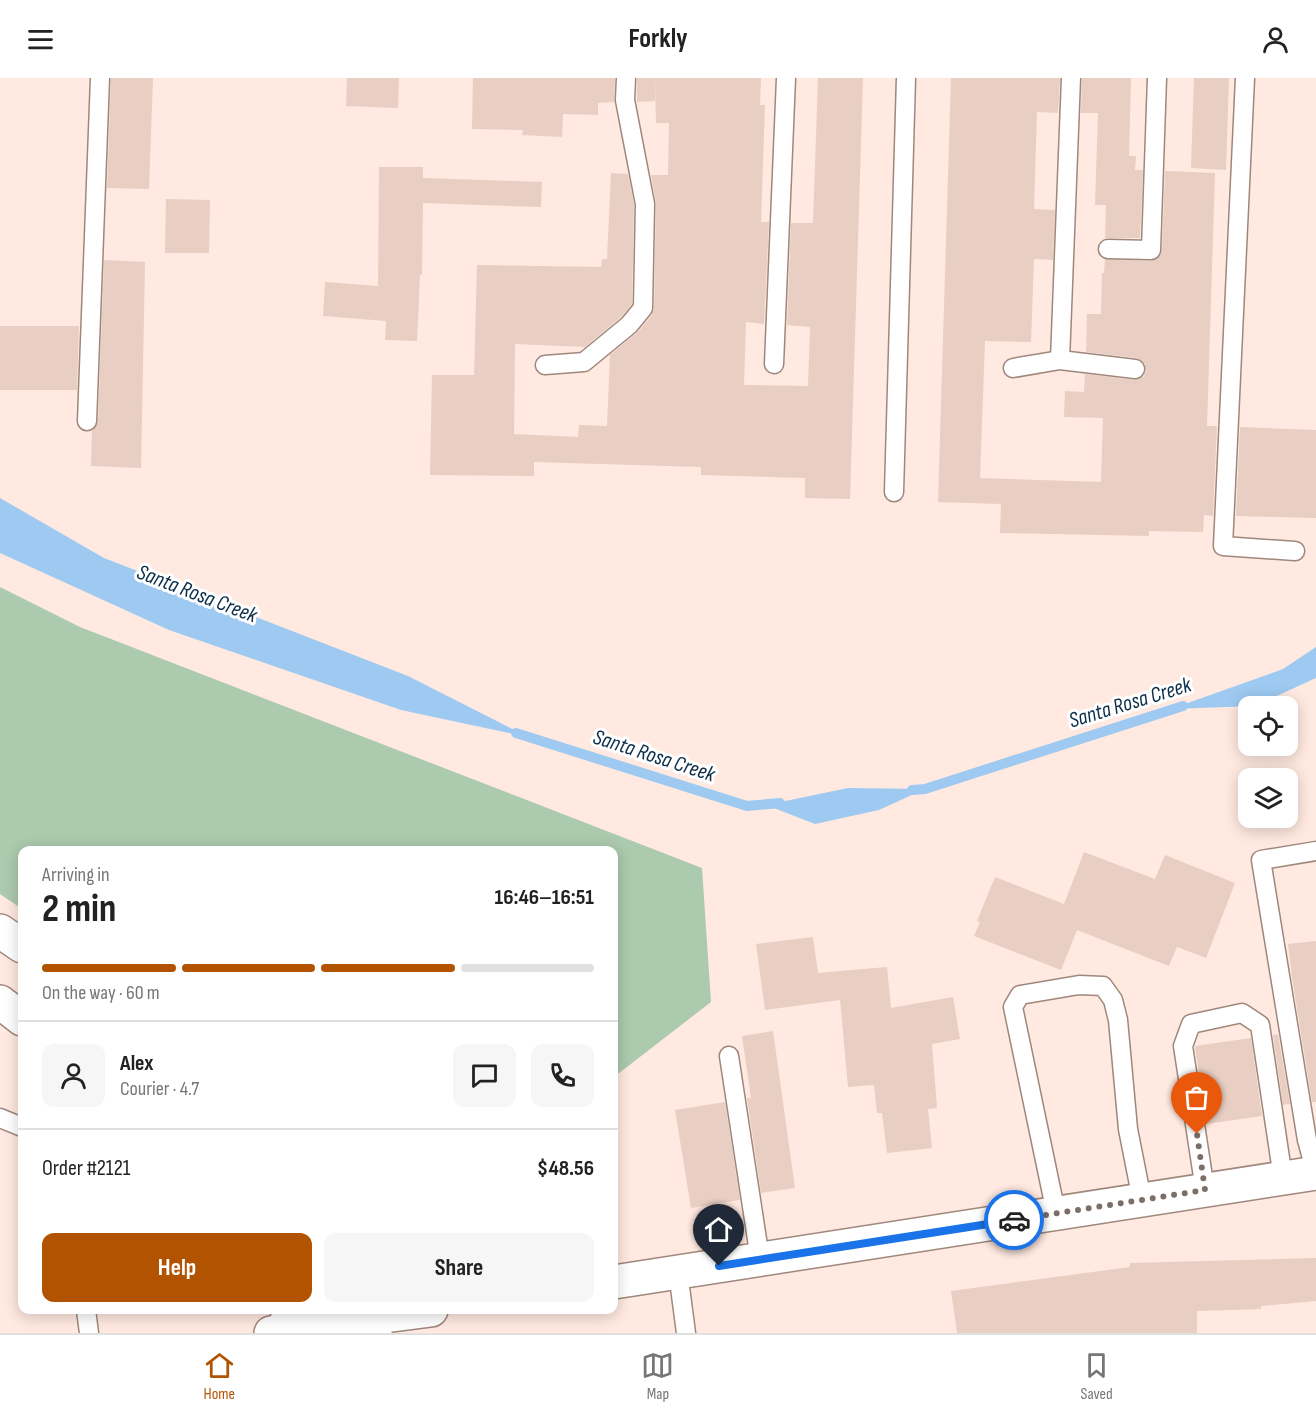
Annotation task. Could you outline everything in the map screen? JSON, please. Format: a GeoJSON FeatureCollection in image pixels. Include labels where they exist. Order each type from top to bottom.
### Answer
{"type":"FeatureCollection","features":[{"type":"Feature","properties":{"kind":"street"},"geometry":{"type":"LineString","coordinates":[[0,931],[18,943]]}},
{"type":"Feature","properties":{"kind":"street"},"geometry":{"type":"LineString","coordinates":[[0,1002],[18,1016]]}},
{"type":"Feature","properties":{"kind":"street"},"geometry":{"type":"LineString","coordinates":[[618,1281],[1316,1173]]}},
{"type":"Feature","properties":{"kind":"street"},"geometry":{"type":"LineString","coordinates":[[289,1326],[368,1320],[406,1314]]}},
{"type":"Feature","properties":{"kind":"lane"},"geometry":{"type":"LineString","coordinates":[[87,421],[100,78]]}},
{"type":"Feature","properties":{"kind":"lane"},"geometry":{"type":"LineString","coordinates":[[545,365],[584,362],[629,325],[643,308],[645,204],[625,100],[626,78]]}},
{"type":"Feature","properties":{"kind":"lane"},"geometry":{"type":"LineString","coordinates":[[774,364],[786,78]]}},
{"type":"Feature","properties":{"kind":"lane"},"geometry":{"type":"LineString","coordinates":[[894,492],[906,78]]}},
{"type":"Feature","properties":{"kind":"lane"},"geometry":{"type":"LineString","coordinates":[[1060,360],[1071,78]]}},
{"type":"Feature","properties":{"kind":"lane"},"geometry":{"type":"LineString","coordinates":[[1108,249],[1151,250],[1157,78]]}},
{"type":"Feature","properties":{"kind":"lane"},"geometry":{"type":"LineString","coordinates":[[1245,78],[1222,546],[1295,551]]}},
{"type":"Feature","properties":{"kind":"lane"},"geometry":{"type":"LineString","coordinates":[[1013,368],[1060,360],[1135,369]]}},
{"type":"Feature","properties":{"kind":"lane"},"geometry":{"type":"LineString","coordinates":[[1316,851],[1261,860],[1307,1140],[1316,1173]]}},
{"type":"Feature","properties":{"kind":"lane"},"geometry":{"type":"LineString","coordinates":[[1056,1213],[1012,1007],[1020,995],[1079,985],[1103,986],[1113,1000],[1118,1020],[1128,1129],[1142,1200]]}},
{"type":"Feature","properties":{"kind":"lane"},"geometry":{"type":"LineString","coordinates":[[1205,1190],[1183,1046],[1191,1024],[1242,1013],[1260,1024],[1283,1178]]}},
{"type":"Feature","properties":{"kind":"lane"},"geometry":{"type":"LineString","coordinates":[[729,1056],[760,1259]]}},
{"type":"Feature","properties":{"kind":"lane"},"geometry":{"type":"LineString","coordinates":[[0,1118],[18,1125]]}},
{"type":"Feature","properties":{"kind":"lane"},"geometry":{"type":"LineString","coordinates":[[678,1272],[686,1333]]}},
{"type":"Feature","properties":{"kind":"lane"},"geometry":{"type":"LineString","coordinates":[[87,1314],[89,1333]]}},
{"type":"Feature","properties":{"kind":"green space"},"geometry":{"type":"Polygon","coordinates":[[[0,587],[80,627],[702,868],[711,1002],[618,1074],[618,846],[18,846],[18,906],[0,894],[0,587]]]}},
{"type":"Feature","properties":{"kind":"water"},"geometry":{"type":"Polygon","coordinates":[[[0,498],[104,558],[408,676],[528,737],[401,710],[169,630],[0,553],[0,498]]]}},
{"type":"Feature","properties":{"kind":"water"},"geometry":{"type":"Polygon","coordinates":[[[1316,647],[1316,678],[1277,696],[1238,696],[1238,707],[1171,709],[1283,669],[1316,647]]]}},
{"type":"Feature","properties":{"kind":"water"},"geometry":{"type":"Polygon","coordinates":[[[848,788],[925,789],[879,810],[815,824],[766,805],[848,788]]]}},
{"type":"Feature","properties":{"kind":"building"},"geometry":{"type":"Polygon","coordinates":[[[111,78],[153,78],[149,189],[107,188],[111,78]]]}},
{"type":"Feature","properties":{"kind":"building"},"geometry":{"type":"Polygon","coordinates":[[[347,78],[399,78],[398,108],[346,106],[347,78]]]}},
{"type":"Feature","properties":{"kind":"building"},"geometry":{"type":"Polygon","coordinates":[[[473,78],[615,78],[614,102],[598,103],[598,115],[563,114],[562,137],[522,135],[523,130],[472,129],[473,78]]]}},
{"type":"Feature","properties":{"kind":"building"},"geometry":{"type":"Polygon","coordinates":[[[637,78],[655,78],[655,101],[637,102],[637,78]]]}},
{"type":"Feature","properties":{"kind":"building"},"geometry":{"type":"Polygon","coordinates":[[[655,78],[761,78],[760,105],[765,105],[761,222],[769,222],[764,324],[746,322],[744,385],[808,386],[810,327],[787,325],[791,223],[813,223],[818,78],[863,78],[850,499],[805,498],[805,478],[701,475],[701,467],[534,462],[534,476],[430,475],[432,375],[474,375],[477,265],[601,267],[602,259],[607,259],[611,173],[628,174],[634,205],[632,304],[621,317],[585,347],[515,344],[514,434],[578,437],[579,425],[607,426],[610,355],[638,332],[652,315],[654,308],[656,204],[651,175],[668,175],[669,123],[656,123],[655,78]]]}},
{"type":"Feature","properties":{"kind":"building"},"geometry":{"type":"Polygon","coordinates":[[[951,78],[1060,78],[1058,113],[1037,112],[1034,209],[1055,210],[1053,260],[1034,259],[1031,342],[985,341],[980,478],[1101,482],[1103,418],[1064,417],[1065,391],[1084,392],[1085,374],[1134,380],[1144,376],[1146,370],[1145,364],[1137,358],[1086,352],[1087,314],[1101,314],[1102,273],[1104,273],[1105,259],[1151,261],[1160,256],[1165,171],[1215,173],[1207,426],[1217,426],[1213,516],[1204,515],[1203,532],[1149,531],[1149,536],[1000,533],[1001,504],[938,502],[951,78]]]}},
{"type":"Feature","properties":{"kind":"building"},"geometry":{"type":"Polygon","coordinates":[[[1082,78],[1131,78],[1129,156],[1136,156],[1135,170],[1143,170],[1140,238],[1105,238],[1106,205],[1095,205],[1098,113],[1081,113],[1082,78]]]}},
{"type":"Feature","properties":{"kind":"building"},"geometry":{"type":"Polygon","coordinates":[[[1194,78],[1229,78],[1226,170],[1191,168],[1194,78]]]}},
{"type":"Feature","properties":{"kind":"building"},"geometry":{"type":"Polygon","coordinates":[[[379,167],[423,167],[423,178],[542,182],[541,207],[423,203],[422,275],[420,275],[417,341],[385,340],[386,321],[323,316],[325,282],[378,286],[379,167]]]}},
{"type":"Feature","properties":{"kind":"building"},"geometry":{"type":"Polygon","coordinates":[[[166,199],[210,200],[209,253],[165,253],[166,199]]]}},
{"type":"Feature","properties":{"kind":"building"},"geometry":{"type":"Polygon","coordinates":[[[104,260],[145,262],[141,468],[91,466],[92,431],[98,421],[104,260]]]}},
{"type":"Feature","properties":{"kind":"building"},"geometry":{"type":"Polygon","coordinates":[[[0,326],[79,326],[77,390],[0,390],[0,326]]]}},
{"type":"Feature","properties":{"kind":"building"},"geometry":{"type":"Polygon","coordinates":[[[1240,427],[1316,430],[1316,518],[1236,516],[1240,427]]]}},
{"type":"Feature","properties":{"kind":"building"},"geometry":{"type":"Polygon","coordinates":[[[1084,852],[1155,879],[1165,855],[1235,883],[1206,958],[1177,947],[1169,966],[1077,930],[1061,970],[974,936],[980,922],[977,921],[995,877],[1064,904],[1084,852]]]}},
{"type":"Feature","properties":{"kind":"building"},"geometry":{"type":"Polygon","coordinates":[[[813,937],[818,973],[887,967],[891,1008],[953,997],[960,1039],[932,1044],[937,1108],[928,1109],[932,1148],[887,1153],[882,1113],[877,1113],[874,1085],[848,1087],[840,1000],[765,1010],[756,944],[813,937]]]}},
{"type":"Feature","properties":{"kind":"building"},"geometry":{"type":"Polygon","coordinates":[[[1316,941],[1316,1102],[1312,1102],[1288,944],[1316,941]]]}},
{"type":"Feature","properties":{"kind":"building"},"geometry":{"type":"Polygon","coordinates":[[[773,1031],[795,1188],[761,1193],[747,1098],[751,1098],[742,1036],[773,1031]]]}},
{"type":"Feature","properties":{"kind":"building"},"geometry":{"type":"Polygon","coordinates":[[[1278,1034],[1290,1104],[1283,1105],[1273,1035],[1278,1034]]]}},
{"type":"Feature","properties":{"kind":"building"},"geometry":{"type":"Polygon","coordinates":[[[1251,1038],[1262,1116],[1206,1124],[1195,1046],[1251,1038]]]}},
{"type":"Feature","properties":{"kind":"building"},"geometry":{"type":"Polygon","coordinates":[[[725,1102],[740,1200],[691,1208],[675,1110],[725,1102]]]}},
{"type":"Feature","properties":{"kind":"building"},"geometry":{"type":"Polygon","coordinates":[[[1316,1258],[1316,1301],[1261,1306],[1261,1309],[1197,1311],[1197,1333],[957,1333],[951,1291],[1130,1267],[1130,1263],[1316,1258]]]}},
{"type":"Feature","properties":{"kind":"waterway","name":"Santa Rosa Creek"},"geometry":{"type":"LineString","coordinates":[[912,790],[925,789],[1183,706]]}},
{"type":"Feature","properties":{"kind":"waterway","name":"Santa Rosa Creek"},"geometry":{"type":"LineString","coordinates":[[516,733],[747,806],[780,803]]}},
{"type":"Feature","properties":{"kind":"way so far"},"geometry":{"type":"LineString","coordinates":[[1014,1220],[1205,1190],[1197,1134]]}},
{"type":"Feature","properties":{"kind":"route"},"geometry":{"type":"LineString","coordinates":[[719,1266],[1014,1220]]}}]}
